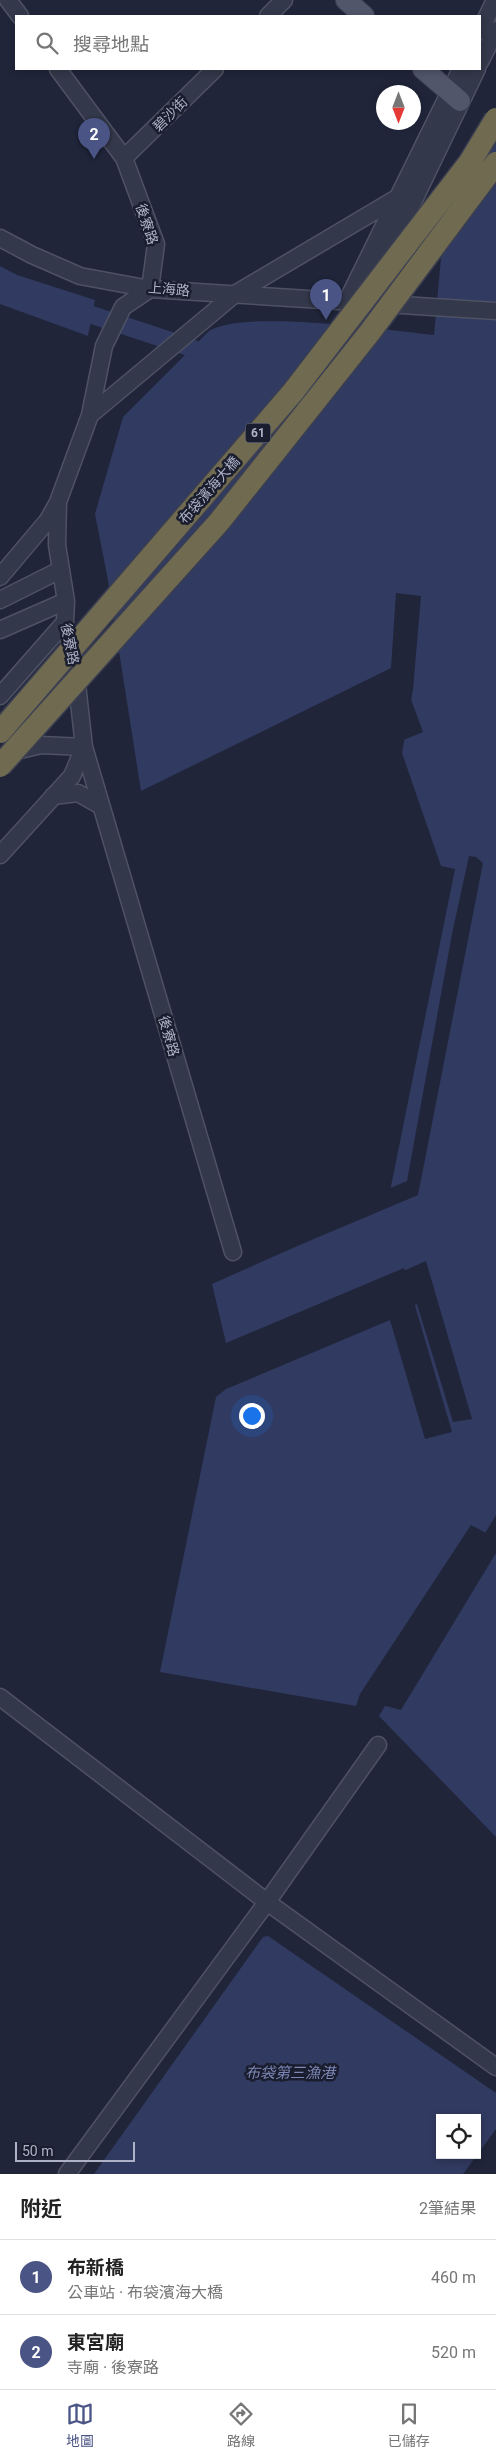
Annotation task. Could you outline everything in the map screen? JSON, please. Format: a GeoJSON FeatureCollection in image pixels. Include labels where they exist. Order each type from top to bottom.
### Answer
{"type":"FeatureCollection","features":[{"type":"Feature","properties":{"kind":"highway","name":"布袋濱海大橋"},"geometry":{"type":"LineString","coordinates":[[0,732],[293,392],[470,162],[496,119]]}},
{"type":"Feature","properties":{"kind":"highway","name":"布袋濱海大橋"},"geometry":{"type":"LineString","coordinates":[[0,766],[218,522],[370,332],[496,163]]}},
{"type":"Feature","properties":{"kind":"main road"},"geometry":{"type":"LineString","coordinates":[[346,0],[363,15]]}},
{"type":"Feature","properties":{"kind":"main road"},"geometry":{"type":"LineString","coordinates":[[425,70],[455,96]]}},
{"type":"Feature","properties":{"kind":"street"},"geometry":{"type":"LineString","coordinates":[[8,0],[19,15]]}},
{"type":"Feature","properties":{"kind":"street"},"geometry":{"type":"LineString","coordinates":[[269,15],[284,0]]}},
{"type":"Feature","properties":{"kind":"street"},"geometry":{"type":"LineString","coordinates":[[481,29],[496,0]]}},
{"type":"Feature","properties":{"kind":"street"},"geometry":{"type":"LineString","coordinates":[[481,60],[496,30]]}},
{"type":"Feature","properties":{"kind":"street","name":"後寮路"},"geometry":{"type":"LineString","coordinates":[[59,70],[124,158],[156,244],[150,289],[123,307],[104,346],[90,415],[58,502],[57,545],[66,601],[65,622],[75,666],[84,747],[233,1252]]}},
{"type":"Feature","properties":{"kind":"street","name":"碧沙街"},"geometry":{"type":"LineString","coordinates":[[124,158],[214,70]]}},
{"type":"Feature","properties":{"kind":"street"},"geometry":{"type":"LineString","coordinates":[[347,301],[365,285],[413,202],[455,96],[461,70]]}},
{"type":"Feature","properties":{"kind":"street"},"geometry":{"type":"LineString","coordinates":[[347,301],[397,198],[455,96],[476,70]]}},
{"type":"Feature","properties":{"kind":"street"},"geometry":{"type":"LineString","coordinates":[[90,415],[235,294],[397,198]]}},
{"type":"Feature","properties":{"kind":"street","name":"上海路"},"geometry":{"type":"LineString","coordinates":[[0,238],[32,255],[80,276],[150,289],[496,311]]}},
{"type":"Feature","properties":{"kind":"street"},"geometry":{"type":"LineString","coordinates":[[0,577],[48,520],[58,502]]}},
{"type":"Feature","properties":{"kind":"street"},"geometry":{"type":"LineString","coordinates":[[0,600],[60,570]]}},
{"type":"Feature","properties":{"kind":"street"},"geometry":{"type":"LineString","coordinates":[[0,630],[66,601]]}},
{"type":"Feature","properties":{"kind":"street"},"geometry":{"type":"LineString","coordinates":[[0,696],[65,622]]}},
{"type":"Feature","properties":{"kind":"street"},"geometry":{"type":"LineString","coordinates":[[0,754],[41,745],[84,747],[72,776],[0,855]]}},
{"type":"Feature","properties":{"kind":"street"},"geometry":{"type":"LineString","coordinates":[[53,796],[78,793],[101,806]]}},
{"type":"Feature","properties":{"kind":"street"},"geometry":{"type":"LineString","coordinates":[[0,1697],[267,1902],[496,2067]]}},
{"type":"Feature","properties":{"kind":"street"},"geometry":{"type":"LineString","coordinates":[[67,2174],[267,1902],[378,1745]]}},
{"type":"Feature","properties":{"kind":"water"},"geometry":{"type":"Polygon","coordinates":[[[496,131],[496,1837],[379,1716],[488,1534],[471,1525],[360,1694],[356,1706],[160,1672],[216,1397],[226,1389],[390,1320],[425,1439],[452,1432],[404,1268],[226,1343],[212,1284],[387,1206],[455,869],[441,866],[402,753],[413,689],[421,596],[396,593],[391,668],[141,791],[107,575],[95,514],[123,417],[209,331],[227,325],[283,321],[434,335],[444,225],[496,131]]]}},
{"type":"Feature","properties":{"kind":"water"},"geometry":{"type":"Polygon","coordinates":[[[0,266],[17,275],[95,300],[88,336],[0,304],[0,266]]]}},
{"type":"Feature","properties":{"kind":"water","name":"布袋第三漁港"},"geometry":{"type":"Polygon","coordinates":[[[268,1936],[496,2093],[496,2174],[94,2174],[263,1937],[268,1936]]]}},
{"type":"Feature","properties":{"kind":"pier"},"geometry":{"type":"Polygon","coordinates":[[[409,694],[423,732],[401,741],[409,694]]]}},
{"type":"Feature","properties":{"kind":"pier"},"geometry":{"type":"Polygon","coordinates":[[[469,856],[476,857],[483,863],[418,1195],[283,1252],[282,1250],[385,1204],[388,1189],[407,1181],[452,934],[469,856]]]}},
{"type":"Feature","properties":{"kind":"pier"},"geometry":{"type":"Polygon","coordinates":[[[426,1261],[472,1419],[453,1422],[417,1304],[412,1306],[402,1272],[381,1281],[426,1261]]]}},
{"type":"Feature","properties":{"kind":"pier"},"geometry":{"type":"Polygon","coordinates":[[[496,1515],[496,1553],[401,1710],[382,1705],[496,1515]]]}},
{"type":"Feature","properties":{"kind":"pier"},"geometry":{"type":"Polygon","coordinates":[[[496,2129],[496,2174],[463,2174],[474,2159],[481,2159],[481,2150],[496,2129]]]}},
{"type":"Feature","properties":{"kind":"waterway"},"geometry":{"type":"LineString","coordinates":[[71,308],[192,348]]}},
{"type":"Feature","properties":{"kind":"place","name":"東宮廟"},"geometry":{"type":"Point","coordinates":[94,159]}},
{"type":"Feature","properties":{"kind":"place","name":"布新橋"},"geometry":{"type":"Point","coordinates":[326,320]}}]}
